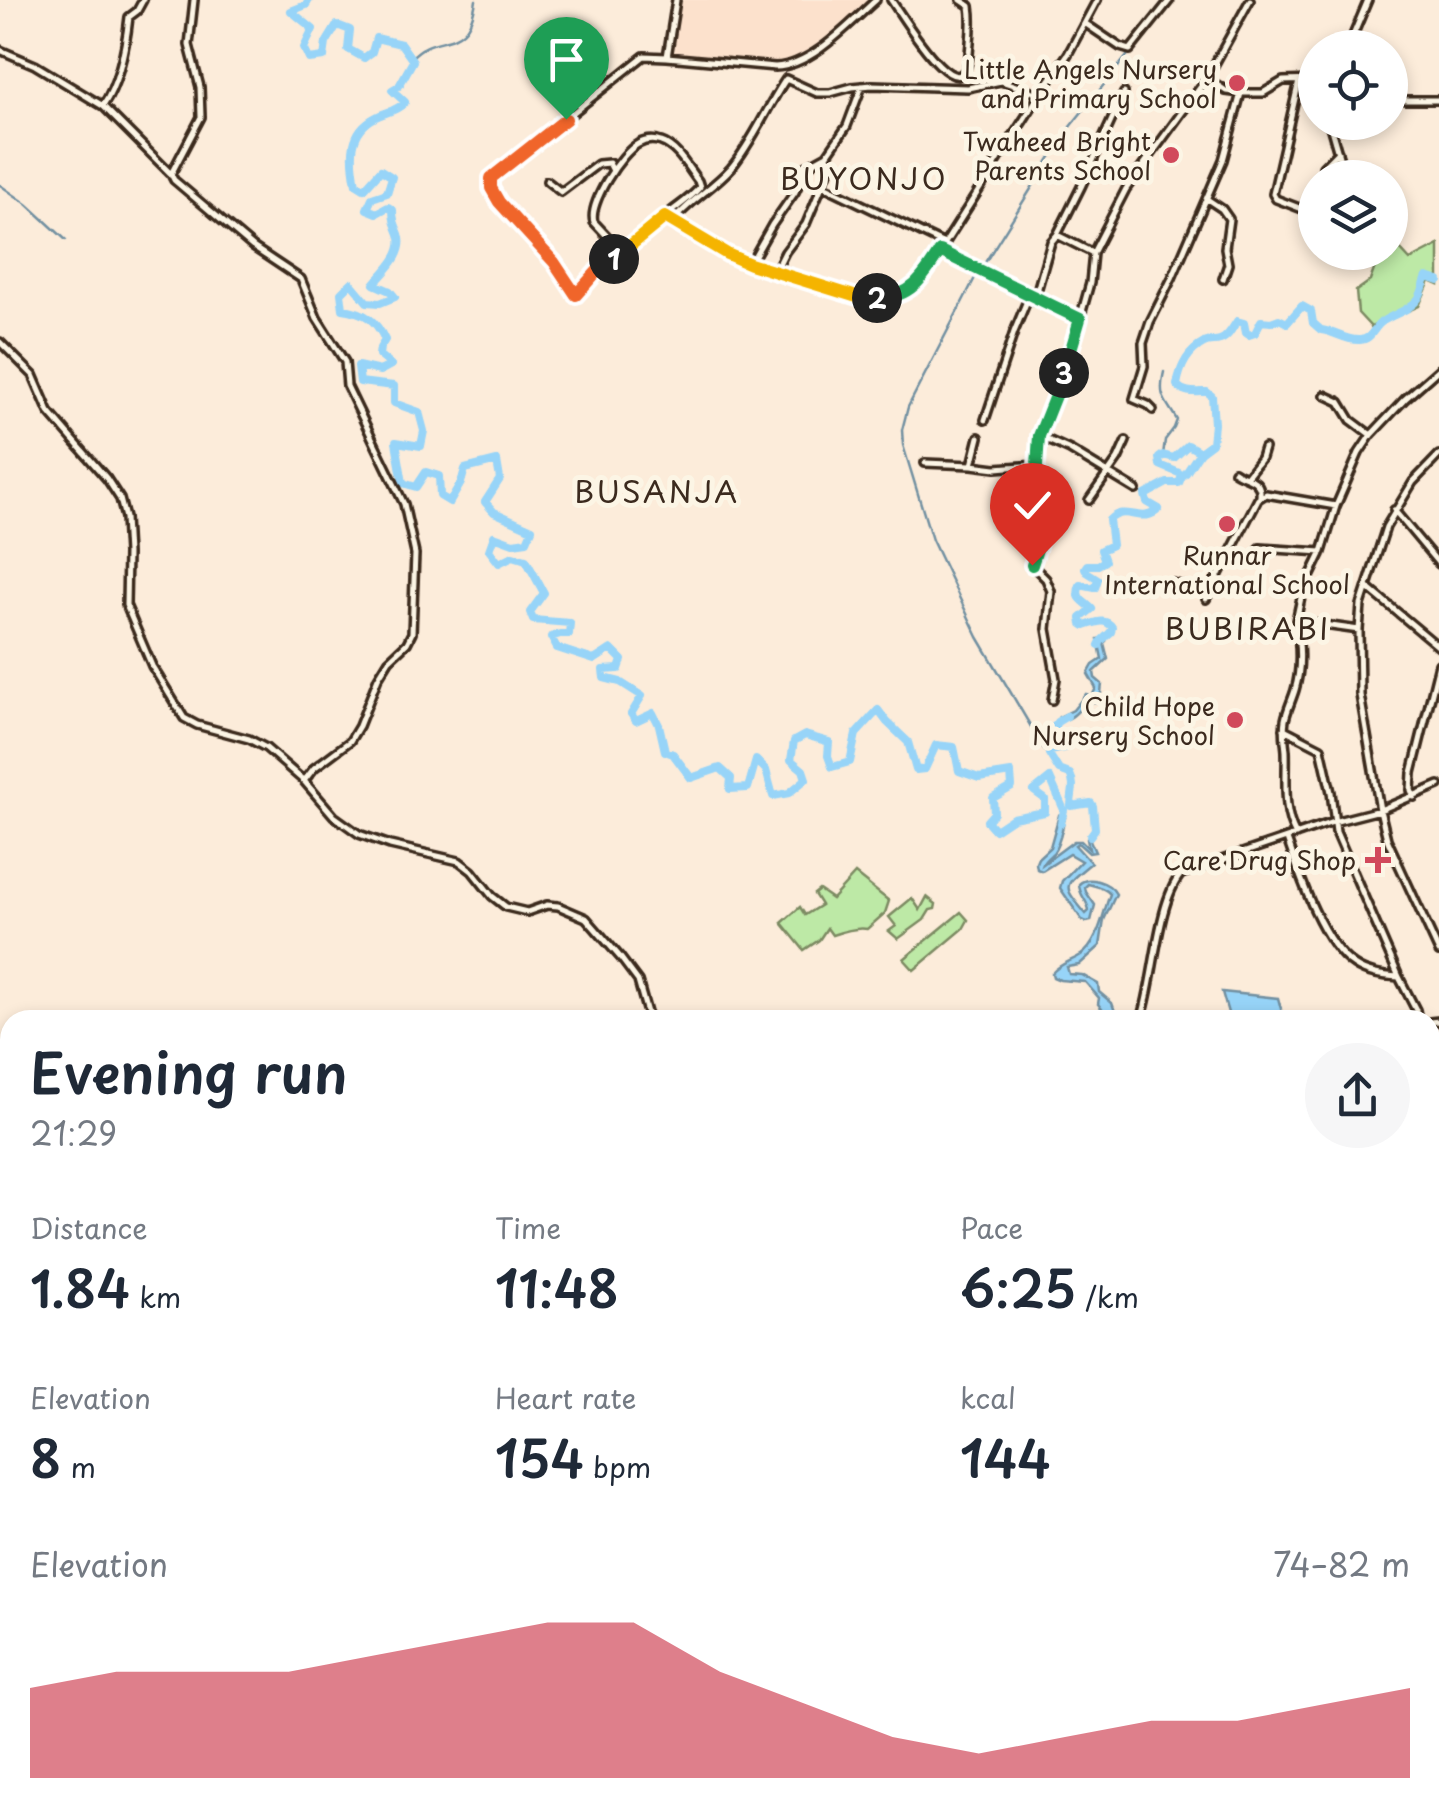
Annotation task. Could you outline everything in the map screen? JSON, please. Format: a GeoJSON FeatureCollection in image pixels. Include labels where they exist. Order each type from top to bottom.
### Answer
{"type":"FeatureCollection","features":[{"type":"Feature","properties":{"kind":"street"},"geometry":{"type":"LineString","coordinates":[[103,106],[119,69],[129,17],[143,0]]}},
{"type":"Feature","properties":{"kind":"street"},"geometry":{"type":"LineString","coordinates":[[171,174],[198,126],[202,110],[189,45],[194,0]]}},
{"type":"Feature","properties":{"kind":"street"},"geometry":{"type":"LineString","coordinates":[[667,57],[676,0]]}},
{"type":"Feature","properties":{"kind":"street"},"geometry":{"type":"LineString","coordinates":[[622,252],[592,218],[593,208],[622,158],[640,143],[653,140],[670,146],[700,186],[694,194],[622,252],[600,268],[576,295],[554,262],[499,202],[490,182],[644,56],[760,67],[792,66],[818,50],[876,0]]}},
{"type":"Feature","properties":{"kind":"street"},"geometry":{"type":"LineString","coordinates":[[892,0],[932,57],[948,75],[955,76],[968,65],[972,22],[970,6],[961,0]]}},
{"type":"Feature","properties":{"kind":"street"},"geometry":{"type":"LineString","coordinates":[[665,217],[750,264],[857,297],[901,295],[914,288],[940,251],[1068,54],[1097,0]]}},
{"type":"Feature","properties":{"kind":"street"},"geometry":{"type":"LineString","coordinates":[[1086,24],[1130,50],[1170,0]]}},
{"type":"Feature","properties":{"kind":"street"},"geometry":{"type":"LineString","coordinates":[[1052,700],[1056,679],[1047,629],[1051,591],[1046,579],[1032,565],[1042,534],[1039,436],[1064,376],[1090,283],[1093,252],[1126,189],[1207,78],[1250,0]]}},
{"type":"Feature","properties":{"kind":"street"},"geometry":{"type":"LineString","coordinates":[[1355,30],[1368,0]]}},
{"type":"Feature","properties":{"kind":"street"},"geometry":{"type":"LineString","coordinates":[[0,50],[34,64],[103,106],[177,182],[252,246],[301,279],[317,318],[345,362],[345,382],[402,500],[414,550],[411,637],[378,678],[350,741],[314,768],[304,781]]}},
{"type":"Feature","properties":{"kind":"street"},"geometry":{"type":"LineString","coordinates":[[1207,78],[1240,94],[1263,94],[1282,81],[1298,81]]}},
{"type":"Feature","properties":{"kind":"street"},"geometry":{"type":"LineString","coordinates":[[672,222],[682,208],[716,183],[736,162],[786,79],[817,93],[862,86],[968,88],[1001,82],[1040,94]]}},
{"type":"Feature","properties":{"kind":"street"},"geometry":{"type":"LineString","coordinates":[[1298,85],[1273,194],[1298,207]]}},
{"type":"Feature","properties":{"kind":"street"},"geometry":{"type":"LineString","coordinates":[[750,264],[807,166],[828,155],[847,126],[862,86]]}},
{"type":"Feature","properties":{"kind":"street"},"geometry":{"type":"LineString","coordinates":[[985,420],[1014,332],[1040,288],[1051,242],[1082,187],[1124,93]]}},
{"type":"Feature","properties":{"kind":"street"},"geometry":{"type":"LineString","coordinates":[[1153,410],[1134,400],[1144,366],[1143,343],[1223,160],[1240,94]]}},
{"type":"Feature","properties":{"kind":"street"},"geometry":{"type":"LineString","coordinates":[[1408,100],[1439,100]]}},
{"type":"Feature","properties":{"kind":"street"},"geometry":{"type":"LineString","coordinates":[[1334,140],[1340,160]]}},
{"type":"Feature","properties":{"kind":"street"},"geometry":{"type":"LineString","coordinates":[[1329,160],[1338,152]]}},
{"type":"Feature","properties":{"kind":"street"},"geometry":{"type":"LineString","coordinates":[[775,272],[806,224],[829,170],[828,155]]}},
{"type":"Feature","properties":{"kind":"street"},"geometry":{"type":"LineString","coordinates":[[547,181],[562,192],[598,164],[610,164],[614,171]]}},
{"type":"Feature","properties":{"kind":"street"},"geometry":{"type":"LineString","coordinates":[[822,185],[944,244]]}},
{"type":"Feature","properties":{"kind":"street"},"geometry":{"type":"LineString","coordinates":[[1207,199],[1229,219],[1225,248],[1228,264],[1223,280]]}},
{"type":"Feature","properties":{"kind":"street"},"geometry":{"type":"LineString","coordinates":[[1057,235],[1093,252]]}},
{"type":"Feature","properties":{"kind":"street"},"geometry":{"type":"LineString","coordinates":[[940,251],[1080,319]]}},
{"type":"Feature","properties":{"kind":"street"},"geometry":{"type":"LineString","coordinates":[[0,342],[33,375],[49,412],[120,499],[127,554],[126,605],[152,666],[184,718],[256,743],[304,781],[349,828],[390,844],[460,861],[506,907],[527,912],[547,905],[558,906],[586,918],[634,976],[646,1010]]}},
{"type":"Feature","properties":{"kind":"street"},"geometry":{"type":"LineString","coordinates":[[1296,835],[1286,797],[1284,729],[1300,663],[1296,621],[1302,594],[1359,453],[1371,435],[1439,369]]}},
{"type":"Feature","properties":{"kind":"street"},"geometry":{"type":"LineString","coordinates":[[1325,395],[1340,402],[1351,420],[1371,435]]}},
{"type":"Feature","properties":{"kind":"street"},"geometry":{"type":"LineString","coordinates":[[1039,436],[1136,490]]}},
{"type":"Feature","properties":{"kind":"street"},"geometry":{"type":"LineString","coordinates":[[972,465],[979,437]]}},
{"type":"Feature","properties":{"kind":"street"},"geometry":{"type":"LineString","coordinates":[[1089,500],[1126,441]]}},
{"type":"Feature","properties":{"kind":"street"},"geometry":{"type":"LineString","coordinates":[[1247,476],[1264,448]]}},
{"type":"Feature","properties":{"kind":"street"},"geometry":{"type":"LineString","coordinates":[[1438,459],[1412,482],[1394,510],[1366,587],[1359,630],[1360,695],[1380,810],[1388,839],[1439,952]]}},
{"type":"Feature","properties":{"kind":"street"},"geometry":{"type":"LineString","coordinates":[[925,463],[996,468],[1037,464]]}},
{"type":"Feature","properties":{"kind":"street"},"geometry":{"type":"LineString","coordinates":[[1206,599],[1258,499],[1260,489],[1256,482],[1234,471]]}},
{"type":"Feature","properties":{"kind":"street"},"geometry":{"type":"LineString","coordinates":[[1258,499],[1266,494],[1336,506]]}},
{"type":"Feature","properties":{"kind":"street"},"geometry":{"type":"LineString","coordinates":[[1394,510],[1439,564]]}},
{"type":"Feature","properties":{"kind":"street"},"geometry":{"type":"LineString","coordinates":[[1260,548],[1322,552]]}},
{"type":"Feature","properties":{"kind":"street"},"geometry":{"type":"LineString","coordinates":[[1166,584],[1210,592]]}},
{"type":"Feature","properties":{"kind":"street"},"geometry":{"type":"LineString","coordinates":[[1366,587],[1439,648]]}},
{"type":"Feature","properties":{"kind":"street"},"geometry":{"type":"LineString","coordinates":[[1296,621],[1359,630]]}},
{"type":"Feature","properties":{"kind":"street"},"geometry":{"type":"LineString","coordinates":[[1414,796],[1412,773],[1439,664]]}},
{"type":"Feature","properties":{"kind":"street"},"geometry":{"type":"LineString","coordinates":[[1284,729],[1321,748],[1333,822],[1416,1010]]}},
{"type":"Feature","properties":{"kind":"street"},"geometry":{"type":"LineString","coordinates":[[1144,1010],[1160,930],[1178,877],[1333,822],[1380,810],[1439,785]]}},
{"type":"Feature","properties":{"kind":"street"},"geometry":{"type":"LineString","coordinates":[[1287,839],[1312,905],[1342,955],[1362,969],[1400,977]]}},
{"type":"Feature","properties":{"kind":"street"},"geometry":{"type":"LineString","coordinates":[[1433,939],[1439,932]]}},
{"type":"Feature","properties":{"kind":"shaded area"},"geometry":{"type":"Polygon","coordinates":[[[679,0],[870,0],[843,30],[806,58],[792,64],[762,65],[669,56],[679,0]]]}},
{"type":"Feature","properties":{"kind":"green space"},"geometry":{"type":"Polygon","coordinates":[[[1439,245],[1439,285],[1430,281],[1419,306],[1371,327],[1358,313],[1356,291],[1370,281],[1374,270],[1408,270],[1410,260],[1439,245]]]}},
{"type":"Feature","properties":{"kind":"green space"},"geometry":{"type":"Polygon","coordinates":[[[855,874],[889,901],[885,913],[867,929],[832,935],[827,928],[819,940],[804,950],[782,923],[800,907],[805,915],[821,905],[814,894],[819,890],[832,899],[855,874]]]}},
{"type":"Feature","properties":{"kind":"green space"},"geometry":{"type":"Polygon","coordinates":[[[927,897],[936,904],[935,909],[898,939],[889,931],[896,926],[889,917],[912,898],[920,910],[927,897]]]}},
{"type":"Feature","properties":{"kind":"green space"},"geometry":{"type":"Polygon","coordinates":[[[961,912],[968,920],[963,929],[914,970],[904,959],[961,912]]]}},
{"type":"Feature","properties":{"kind":"water"},"geometry":{"type":"Polygon","coordinates":[[[1098,639],[1106,641],[1108,659],[1094,672],[1102,684],[1097,702],[1085,702],[1071,717],[1060,720],[1086,694],[1092,696],[1096,688],[1088,674],[1102,659],[1098,639]]]}},
{"type":"Feature","properties":{"kind":"water"},"geometry":{"type":"Polygon","coordinates":[[[1059,815],[1065,818],[1059,841],[1043,864],[1074,841],[1081,841],[1089,849],[1087,839],[1095,829],[1090,840],[1095,852],[1075,845],[1091,863],[1070,882],[1069,891],[1086,914],[1088,907],[1079,888],[1083,881],[1104,883],[1116,894],[1104,920],[1100,946],[1079,965],[1067,967],[1069,974],[1082,975],[1098,984],[1099,992],[1114,1010],[1103,1010],[1099,998],[1085,982],[1053,977],[1055,970],[1092,944],[1110,894],[1088,884],[1086,892],[1095,905],[1091,921],[1082,920],[1060,888],[1081,861],[1069,854],[1042,871],[1037,869],[1038,858],[1050,847],[1059,815]]]}},
{"type":"Feature","properties":{"kind":"water"},"geometry":{"type":"Polygon","coordinates":[[[1222,992],[1278,998],[1281,1010],[1227,1010],[1222,992]]]}},
{"type":"Feature","properties":{"kind":"waterway"},"geometry":{"type":"LineString","coordinates":[[309,0],[291,11],[313,29],[304,48],[309,59],[324,57],[326,43],[337,25],[350,30],[348,49],[364,58],[372,52],[376,38],[401,44],[413,61],[399,86],[392,90],[405,102],[360,130],[353,155],[356,184],[364,189],[381,170],[392,177],[387,193],[372,198],[367,209],[377,213],[388,207],[393,210],[400,248],[374,284],[395,297],[380,303],[367,302],[351,283],[341,293],[343,309],[364,315],[378,327],[385,340],[379,355],[391,365],[380,371],[358,366],[360,382],[394,386],[394,403],[419,412],[424,431],[421,446],[396,442],[403,483],[416,487],[426,472],[439,476],[440,496],[450,502],[465,469],[497,461],[500,479],[485,502],[494,512],[532,529],[527,541],[513,543],[494,536],[489,550],[499,563],[513,556],[526,560],[544,593],[530,612],[533,620],[570,623],[569,634],[551,637],[557,648],[594,660],[611,649],[622,660],[619,669],[603,670],[604,678],[620,682],[642,696],[631,714],[636,721],[653,713],[665,751],[673,754],[691,778],[720,768],[731,778],[730,789],[748,788],[756,760],[766,770],[773,796],[789,793],[806,779],[803,770],[791,760],[794,741],[805,735],[829,742],[832,767],[850,762],[856,734],[878,710],[908,742],[916,770],[925,769],[936,745],[954,747],[959,771],[979,778],[1011,773],[1012,787],[993,798],[994,813],[987,821],[995,830],[1013,818],[1045,812],[1045,799],[1034,791],[1050,778],[1064,810],[1061,823]]}},
{"type":"Feature","properties":{"kind":"waterway"},"geometry":{"type":"LineString","coordinates":[[411,58],[421,49],[466,29],[476,0]]}},
{"type":"Feature","properties":{"kind":"waterway"},"geometry":{"type":"LineString","coordinates":[[981,269],[1069,128],[1131,51]]}},
{"type":"Feature","properties":{"kind":"waterway"},"geometry":{"type":"LineString","coordinates":[[0,185],[66,240]]}},
{"type":"Feature","properties":{"kind":"waterway"},"geometry":{"type":"LineString","coordinates":[[977,274],[908,407],[903,445],[932,540],[978,637],[1049,754]]}},
{"type":"Feature","properties":{"kind":"waterway"},"geometry":{"type":"LineString","coordinates":[[1099,645],[1112,627],[1103,621],[1082,624],[1081,618],[1092,609],[1078,594],[1080,585],[1095,588],[1098,579],[1085,568],[1105,561],[1101,550],[1112,545],[1109,520],[1121,514],[1146,516],[1159,509],[1147,502],[1145,495],[1167,483],[1179,483],[1182,476],[1160,465],[1159,458],[1174,458],[1188,445],[1200,452],[1212,443],[1212,396],[1177,385],[1189,355],[1206,342],[1223,339],[1237,321],[1244,323],[1249,335],[1255,333],[1261,321],[1279,319],[1287,323],[1302,306],[1311,311],[1313,323],[1321,330],[1349,339],[1364,339],[1383,321],[1415,303],[1427,277],[1439,281]]}},
{"type":"Feature","properties":{"kind":"waterway"},"geometry":{"type":"LineString","coordinates":[[1163,455],[1165,440],[1177,420],[1162,393],[1164,372]]}},
{"type":"Feature","properties":{"kind":"waterway"},"geometry":{"type":"LineString","coordinates":[[1182,476],[1200,452]]}},
{"type":"Feature","properties":{"kind":"waterway"},"geometry":{"type":"LineString","coordinates":[[1067,716],[1053,729],[1070,738],[1070,743],[1049,754],[1059,770],[1070,774],[1071,806],[1093,806],[1095,829],[1090,836]]}},
{"type":"Feature","properties":{"kind":"place","name":"Little Angels Nursery and Primary School"},"geometry":{"type":"Point","coordinates":[1237,83]}},
{"type":"Feature","properties":{"kind":"place","name":"Twaheed Bright Parents School"},"geometry":{"type":"Point","coordinates":[1171,155]}},
{"type":"Feature","properties":{"kind":"place","name":"Runnar International School"},"geometry":{"type":"Point","coordinates":[1227,524]}},
{"type":"Feature","properties":{"kind":"place","name":"Child Hope Nursery School"},"geometry":{"type":"Point","coordinates":[1235,720]}},
{"type":"Feature","properties":{"kind":"place","name":"Care Drug Shop"},"geometry":{"type":"Point","coordinates":[1378,860]}},
{"type":"Feature","properties":{"kind":"district","name":"BUYONJO"},"geometry":{"type":"Point","coordinates":[864,177]}},
{"type":"Feature","properties":{"kind":"district","name":"BUSANJA"},"geometry":{"type":"Point","coordinates":[657,490]}},
{"type":"Feature","properties":{"kind":"district","name":"BUBIRABI"},"geometry":{"type":"Point","coordinates":[1248,627]}},
{"type":"Feature","properties":{"kind":"route"},"geometry":{"type":"LineString","coordinates":[[566,119],[490,182],[499,202],[554,262],[576,295],[600,268],[665,217],[733,258],[857,297],[905,294],[924,276],[940,251],[1080,319],[1064,376],[1039,436],[1042,534],[1032,565]]}}]}
